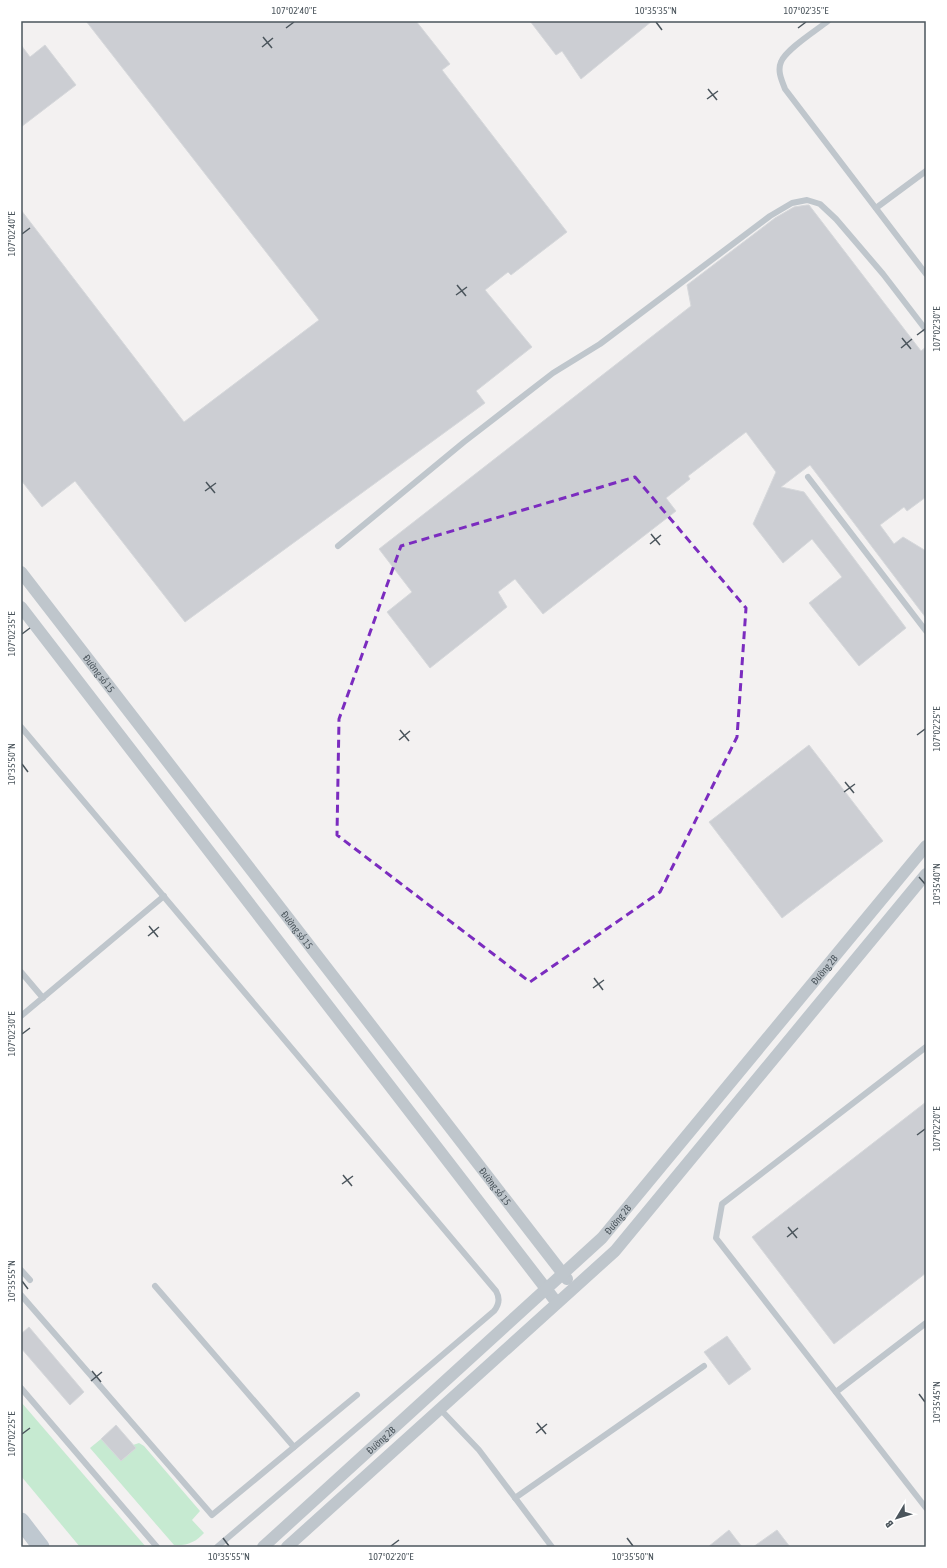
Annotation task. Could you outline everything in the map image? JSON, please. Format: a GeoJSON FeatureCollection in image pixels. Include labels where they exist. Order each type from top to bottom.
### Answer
{"type":"FeatureCollection","features":[{"type":"Feature","properties":{"kind":"street","name":"Đường số 15"},"geometry":{"type":"LineString","coordinates":[[21,572],[574,1288]]}},
{"type":"Feature","properties":{"kind":"street","name":"Đường số 15"},"geometry":{"type":"LineString","coordinates":[[21,607],[557,1303]]}},
{"type":"Feature","properties":{"kind":"street","name":"Đường 2B"},"geometry":{"type":"LineString","coordinates":[[262,1547],[602,1238],[926,846]]}},
{"type":"Feature","properties":{"kind":"street","name":"Đường 2B"},"geometry":{"type":"LineString","coordinates":[[287,1547],[615,1250],[926,874]]}},
{"type":"Feature","properties":{"kind":"street"},"geometry":{"type":"LineString","coordinates":[[21,1521],[41,1547]]}},
{"type":"Feature","properties":{"kind":"lane"},"geometry":{"type":"LineString","coordinates":[[828,21],[786,55],[780,63],[780,76],[785,89],[926,274]]}},
{"type":"Feature","properties":{"kind":"lane"},"geometry":{"type":"LineString","coordinates":[[876,208],[926,171]]}},
{"type":"Feature","properties":{"kind":"lane"},"geometry":{"type":"LineString","coordinates":[[338,546],[464,442],[553,373],[600,344],[770,216],[792,203],[807,200],[820,204],[836,219],[883,274],[926,330]]}},
{"type":"Feature","properties":{"kind":"lane"},"geometry":{"type":"LineString","coordinates":[[808,477],[926,631]]}},
{"type":"Feature","properties":{"kind":"lane"},"geometry":{"type":"LineString","coordinates":[[21,728],[496,1291],[499,1298],[498,1305],[494,1311],[217,1547]]}},
{"type":"Feature","properties":{"kind":"lane"},"geometry":{"type":"LineString","coordinates":[[21,1016],[164,896]]}},
{"type":"Feature","properties":{"kind":"lane"},"geometry":{"type":"LineString","coordinates":[[21,972],[43,998]]}},
{"type":"Feature","properties":{"kind":"lane"},"geometry":{"type":"LineString","coordinates":[[926,1047],[722,1204],[716,1238],[926,1508]]}},
{"type":"Feature","properties":{"kind":"lane"},"geometry":{"type":"LineString","coordinates":[[21,1270],[30,1280]]}},
{"type":"Feature","properties":{"kind":"lane"},"geometry":{"type":"LineString","coordinates":[[156,1286],[294,1447]]}},
{"type":"Feature","properties":{"kind":"lane"},"geometry":{"type":"LineString","coordinates":[[21,1295],[212,1515],[357,1395]]}},
{"type":"Feature","properties":{"kind":"lane"},"geometry":{"type":"LineString","coordinates":[[836,1392],[926,1323]]}},
{"type":"Feature","properties":{"kind":"lane"},"geometry":{"type":"LineString","coordinates":[[515,1498],[704,1366]]}},
{"type":"Feature","properties":{"kind":"lane"},"geometry":{"type":"LineString","coordinates":[[21,1388],[157,1547]]}},
{"type":"Feature","properties":{"kind":"lane"},"geometry":{"type":"LineString","coordinates":[[440,1409],[478,1450],[552,1547]]}},
{"type":"Feature","properties":{"kind":"highlighted area"},"geometry":{"type":"Polygon","coordinates":[[[635,477],[746,608],[737,737],[660,892],[530,982],[337,835],[339,719],[401,546],[635,477]]]}},
{"type":"Feature","properties":{"kind":"green space"},"geometry":{"type":"Polygon","coordinates":[[[21,1402],[146,1547],[80,1547],[21,1476],[21,1402]]]}},
{"type":"Feature","properties":{"kind":"green space"},"geometry":{"type":"Polygon","coordinates":[[[101,1439],[121,1461],[136,1448],[133,1445],[139,1443],[144,1446],[200,1511],[192,1520],[204,1533],[191,1543],[174,1545],[90,1448],[101,1439]]]}},
{"type":"Feature","properties":{"kind":"building"},"geometry":{"type":"Polygon","coordinates":[[[86,21],[416,21],[450,64],[442,70],[567,232],[511,275],[508,272],[485,290],[532,347],[476,391],[485,403],[185,622],[75,481],[42,507],[21,480],[21,210],[184,422],[319,320],[86,21]]]}},
{"type":"Feature","properties":{"kind":"building"},"geometry":{"type":"Polygon","coordinates":[[[530,21],[652,21],[581,79],[562,51],[556,55],[530,21]]]}},
{"type":"Feature","properties":{"kind":"building"},"geometry":{"type":"Polygon","coordinates":[[[21,45],[30,57],[45,45],[76,85],[21,127],[21,45]]]}},
{"type":"Feature","properties":{"kind":"building"},"geometry":{"type":"Polygon","coordinates":[[[809,205],[921,351],[926,347],[926,497],[907,511],[904,507],[880,525],[894,544],[903,537],[926,551],[926,618],[810,465],[781,487],[804,492],[906,628],[859,666],[809,603],[842,577],[812,539],[783,563],[753,524],[776,472],[746,432],[688,476],[690,479],[666,498],[676,511],[543,614],[515,579],[498,592],[507,607],[430,668],[387,612],[412,592],[379,549],[691,306],[687,285],[775,218],[794,207],[809,205]]]}},
{"type":"Feature","properties":{"kind":"building"},"geometry":{"type":"Polygon","coordinates":[[[809,745],[883,841],[782,918],[709,822],[809,745]]]}},
{"type":"Feature","properties":{"kind":"building"},"geometry":{"type":"Polygon","coordinates":[[[926,1102],[926,1273],[834,1344],[752,1237],[926,1102]]]}},
{"type":"Feature","properties":{"kind":"building"},"geometry":{"type":"Polygon","coordinates":[[[29,1327],[84,1392],[70,1405],[21,1348],[21,1334],[29,1327]]]}},
{"type":"Feature","properties":{"kind":"building"},"geometry":{"type":"Polygon","coordinates":[[[727,1336],[751,1369],[729,1385],[704,1352],[727,1336]]]}},
{"type":"Feature","properties":{"kind":"building"},"geometry":{"type":"Polygon","coordinates":[[[116,1425],[136,1448],[121,1461],[101,1439],[116,1425]]]}},
{"type":"Feature","properties":{"kind":"building"},"geometry":{"type":"Polygon","coordinates":[[[729,1530],[742,1547],[708,1547],[729,1530]]]}},
{"type":"Feature","properties":{"kind":"building"},"geometry":{"type":"Polygon","coordinates":[[[777,1530],[790,1547],[753,1547],[777,1530]]]}}]}
